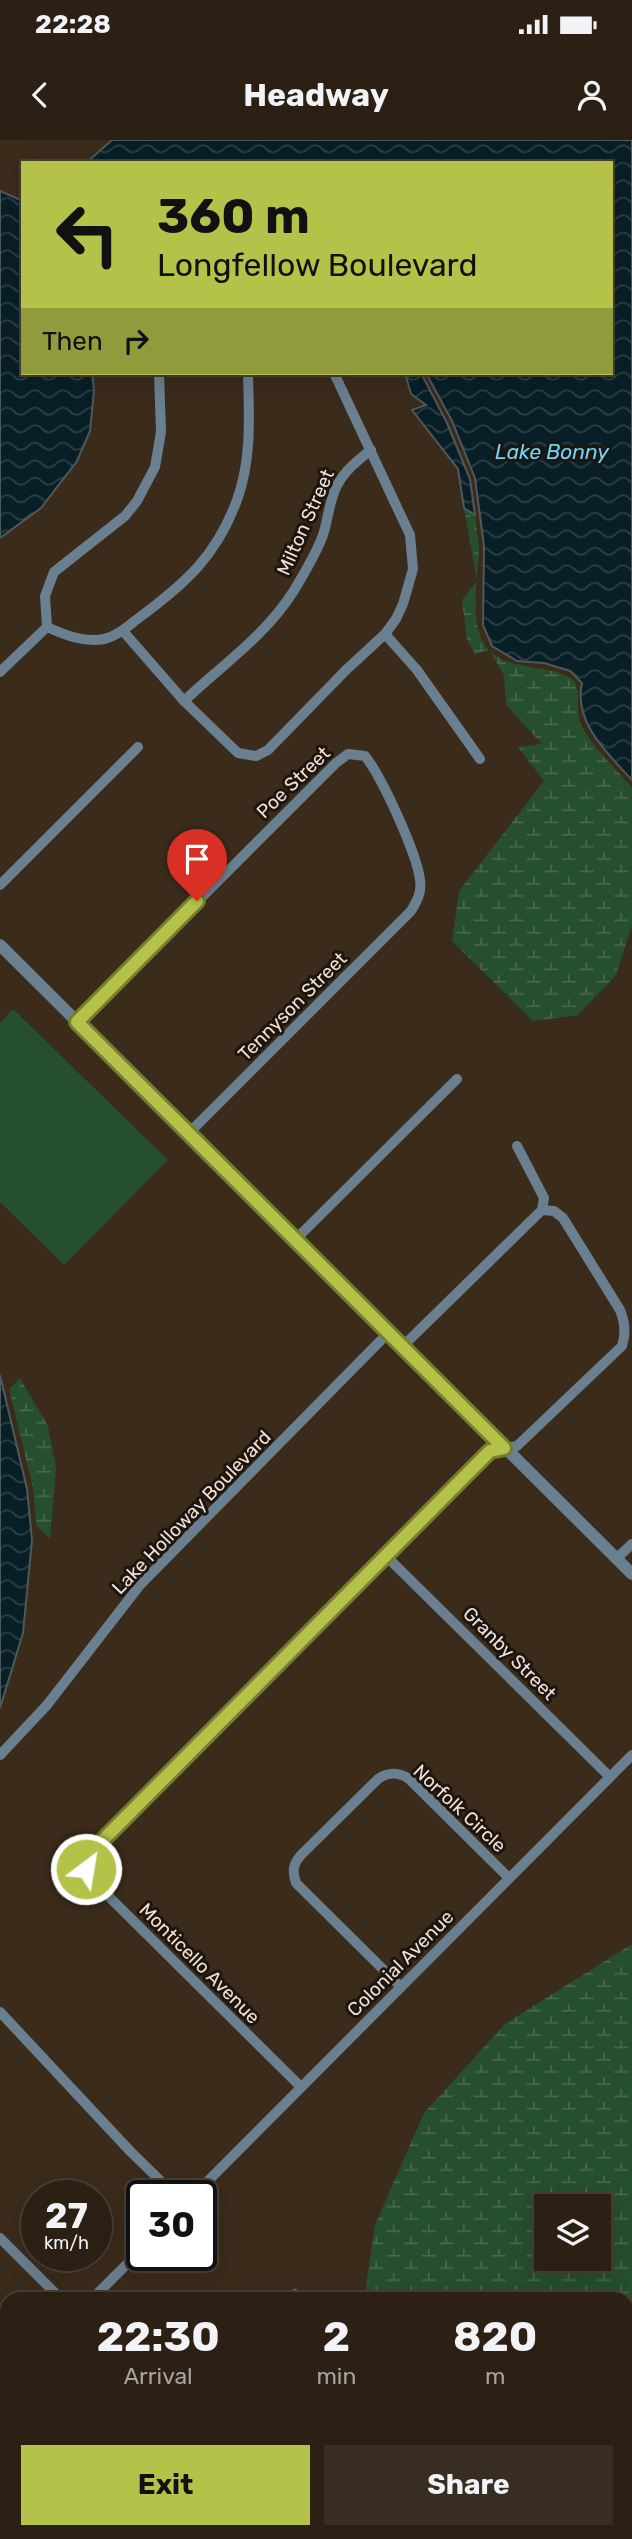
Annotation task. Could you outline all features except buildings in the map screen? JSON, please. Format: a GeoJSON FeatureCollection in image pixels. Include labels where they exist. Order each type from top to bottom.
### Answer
{"type":"FeatureCollection","features":[{"type":"Feature","properties":{"kind":"street"},"geometry":{"type":"LineString","coordinates":[[47,628],[45,596],[54,572],[125,516],[137,501],[155,467],[161,432],[159,375]]}},
{"type":"Feature","properties":{"kind":"street"},"geometry":{"type":"LineString","coordinates":[[47,628],[76,638],[105,639],[123,631],[187,580],[222,535],[238,499],[248,451],[248,375]]}},
{"type":"Feature","properties":{"kind":"street"},"geometry":{"type":"LineString","coordinates":[[123,631],[184,701],[238,753],[256,756],[268,750],[385,634],[396,619],[410,587],[413,569],[410,535],[335,375]]}},
{"type":"Feature","properties":{"kind":"street","name":"Milton Street"},"geometry":{"type":"LineString","coordinates":[[184,701],[248,646],[279,611],[309,565],[322,537],[332,499],[344,473],[371,450]]}},
{"type":"Feature","properties":{"kind":"street"},"geometry":{"type":"LineString","coordinates":[[0,672],[47,628]]}},
{"type":"Feature","properties":{"kind":"street"},"geometry":{"type":"LineString","coordinates":[[385,634],[417,670],[480,759]]}},
{"type":"Feature","properties":{"kind":"street"},"geometry":{"type":"LineString","coordinates":[[0,885],[138,747]]}},
{"type":"Feature","properties":{"kind":"street","name":"Poe Street"},"geometry":{"type":"LineString","coordinates":[[77,1022],[335,763],[348,754],[358,754]]}},
{"type":"Feature","properties":{"kind":"street","name":"Tennyson Street"},"geometry":{"type":"LineString","coordinates":[[188,1133],[411,911],[417,901],[420,879],[409,846],[389,798],[370,763],[358,754]]}},
{"type":"Feature","properties":{"kind":"street"},"geometry":{"type":"LineString","coordinates":[[0,945],[632,1574]]}},
{"type":"Feature","properties":{"kind":"street"},"geometry":{"type":"LineString","coordinates":[[295,1240],[457,1079]]}},
{"type":"Feature","properties":{"kind":"street"},"geometry":{"type":"LineString","coordinates":[[403,1346],[542,1210],[544,1198],[516,1146]]}},
{"type":"Feature","properties":{"kind":"street","name":"Monticello Avenue"},"geometry":{"type":"LineString","coordinates":[[301,2087],[90,1878],[86,1861],[89,1854],[490,1451],[517,1446],[622,1346],[625,1337],[620,1310],[563,1217],[554,1211],[542,1210]]}},
{"type":"Feature","properties":{"kind":"street","name":"Lake Holloway Boulevard"},"geometry":{"type":"LineString","coordinates":[[0,1755],[47,1705],[140,1585],[389,1332]]}},
{"type":"Feature","properties":{"kind":"street"},"geometry":{"type":"LineString","coordinates":[[617,1559],[632,1544]]}},
{"type":"Feature","properties":{"kind":"street","name":"Granby Street"},"geometry":{"type":"LineString","coordinates":[[385,1555],[610,1777]]}},
{"type":"Feature","properties":{"kind":"street","name":"Colonial Avenue"},"geometry":{"type":"LineString","coordinates":[[208,2180],[632,1755]]}},
{"type":"Feature","properties":{"kind":"street","name":"Norfolk Circle"},"geometry":{"type":"LineString","coordinates":[[401,1987],[296,1883],[293,1874],[295,1862],[301,1855],[378,1779],[384,1775],[400,1773],[509,1878]]}},
{"type":"Feature","properties":{"kind":"street"},"geometry":{"type":"LineString","coordinates":[[0,2012],[160,2180]]}},
{"type":"Feature","properties":{"kind":"street"},"geometry":{"type":"LineString","coordinates":[[0,2238],[54,2292]]}},
{"type":"Feature","properties":{"kind":"street"},"geometry":{"type":"LineString","coordinates":[[99,2292],[126,2265]]}},
{"type":"Feature","properties":{"kind":"green space"},"geometry":{"type":"Polygon","coordinates":[[[464,508],[475,515],[479,547],[477,580],[464,508]]]}},
{"type":"Feature","properties":{"kind":"green space"},"geometry":{"type":"Polygon","coordinates":[[[477,581],[477,625],[487,648],[508,661],[569,677],[577,687],[581,725],[598,750],[632,787],[632,925],[616,975],[578,1015],[533,1021],[452,941],[459,891],[544,781],[518,747],[542,744],[506,705],[504,675],[489,650],[475,654],[467,639],[462,600],[477,581]]]}},
{"type":"Feature","properties":{"kind":"green space"},"geometry":{"type":"Polygon","coordinates":[[[13,1009],[168,1160],[64,1265],[0,1202],[0,1023],[13,1009]]]}},
{"type":"Feature","properties":{"kind":"green space"},"geometry":{"type":"Polygon","coordinates":[[[20,1378],[48,1426],[56,1468],[50,1539],[36,1525],[33,1488],[9,1389],[20,1378]]]}},
{"type":"Feature","properties":{"kind":"green space"},"geometry":{"type":"Polygon","coordinates":[[[632,1944],[632,2292],[365,2292],[375,2225],[424,2113],[505,2024],[632,1944]]]}},
{"type":"Feature","properties":{"kind":"water","name":"Lake Bonny"},"geometry":{"type":"Polygon","coordinates":[[[112,140],[632,140],[632,780],[603,748],[588,724],[583,711],[582,683],[570,671],[544,663],[517,661],[492,646],[483,625],[484,546],[475,478],[452,421],[427,375],[613,375],[613,161],[88,161],[112,140]]]}},
{"type":"Feature","properties":{"kind":"water"},"geometry":{"type":"Polygon","coordinates":[[[0,191],[21,200],[21,375],[92,375],[94,390],[90,431],[77,461],[41,508],[0,538],[0,191]]]}},
{"type":"Feature","properties":{"kind":"water"},"geometry":{"type":"Polygon","coordinates":[[[406,375],[422,375],[447,423],[470,479],[475,515],[464,508],[458,469],[412,410],[426,405],[411,394],[406,375]]]}},
{"type":"Feature","properties":{"kind":"water"},"geometry":{"type":"Polygon","coordinates":[[[0,1375],[27,1489],[32,1540],[23,1633],[0,1708],[0,1375]]]}},
{"type":"Feature","properties":{"kind":"route"},"geometry":{"type":"LineString","coordinates":[[86,1869],[89,1854],[385,1555],[490,1451],[504,1448],[77,1022],[197,901]]}}]}
